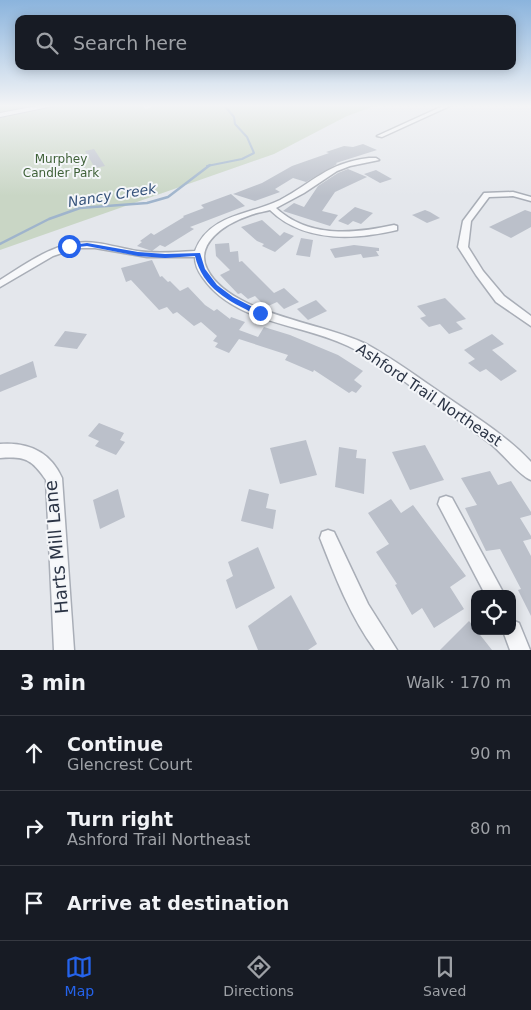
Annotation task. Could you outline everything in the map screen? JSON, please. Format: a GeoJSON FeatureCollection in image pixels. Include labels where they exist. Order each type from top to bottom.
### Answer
{"type":"FeatureCollection","features":[{"type":"Feature","properties":{"kind":"street"},"geometry":{"type":"LineString","coordinates":[[0,284],[48,254],[69,246],[96,245],[138,254],[165,256],[198,254],[203,243],[223,223],[271,207],[299,193],[324,174],[338,167],[376,160]]}},
{"type":"Feature","properties":{"kind":"street"},"geometry":{"type":"LineString","coordinates":[[531,199],[514,194],[487,195],[467,221],[463,247],[479,273],[500,299],[531,322]]}},
{"type":"Feature","properties":{"kind":"street"},"geometry":{"type":"LineString","coordinates":[[271,207],[289,222],[317,232],[365,234],[394,228]]}},
{"type":"Feature","properties":{"kind":"street","name":"Ashford Trail Northeast"},"geometry":{"type":"LineString","coordinates":[[198,254],[202,270],[214,286],[230,298],[260,313],[324,330],[352,342],[491,435],[520,459],[531,473]]}},
{"type":"Feature","properties":{"kind":"street","name":"Harts Mill Lane"},"geometry":{"type":"LineString","coordinates":[[0,450],[22,449],[41,460],[54,478],[64,650]]}},
{"type":"Feature","properties":{"kind":"street"},"geometry":{"type":"LineString","coordinates":[[446,504],[493,590]]}},
{"type":"Feature","properties":{"kind":"street"},"geometry":{"type":"LineString","coordinates":[[328,538],[353,594],[373,632],[388,650]]}},
{"type":"Feature","properties":{"kind":"street"},"geometry":{"type":"LineString","coordinates":[[514,635],[520,650]]}},
{"type":"Feature","properties":{"kind":"green space","name":"Murphey Candler Park"},"geometry":{"type":"Polygon","coordinates":[[[0,135],[310,135],[274,154],[0,250],[0,135]]]}},
{"type":"Feature","properties":{"kind":"building"},"geometry":{"type":"Polygon","coordinates":[[[363,144],[377,150],[336,163],[306,182],[293,178],[275,189],[280,192],[255,201],[233,194],[262,183],[292,166],[329,153],[326,152],[344,146],[353,147],[363,144]]]}},
{"type":"Feature","properties":{"kind":"building"},"geometry":{"type":"Polygon","coordinates":[[[94,149],[105,166],[95,168],[85,151],[94,149]]]}},
{"type":"Feature","properties":{"kind":"building"},"geometry":{"type":"Polygon","coordinates":[[[348,169],[367,177],[335,192],[322,211],[338,215],[330,226],[283,211],[294,203],[304,207],[318,186],[348,169]]]}},
{"type":"Feature","properties":{"kind":"building"},"geometry":{"type":"Polygon","coordinates":[[[376,170],[392,179],[380,183],[364,174],[376,170]]]}},
{"type":"Feature","properties":{"kind":"building"},"geometry":{"type":"Polygon","coordinates":[[[231,194],[245,206],[190,227],[194,229],[165,247],[160,245],[152,251],[137,246],[142,242],[140,241],[151,233],[154,235],[183,216],[204,208],[201,205],[231,194]]]}},
{"type":"Feature","properties":{"kind":"building"},"geometry":{"type":"Polygon","coordinates":[[[355,207],[373,213],[361,224],[353,221],[348,225],[338,221],[355,207]]]}},
{"type":"Feature","properties":{"kind":"building"},"geometry":{"type":"Polygon","coordinates":[[[425,210],[440,218],[427,223],[412,215],[425,210]]]}},
{"type":"Feature","properties":{"kind":"building"},"geometry":{"type":"Polygon","coordinates":[[[525,210],[531,212],[531,227],[511,238],[489,227],[525,210]]]}},
{"type":"Feature","properties":{"kind":"building"},"geometry":{"type":"Polygon","coordinates":[[[262,220],[280,236],[284,232],[294,236],[275,252],[262,246],[264,244],[257,241],[241,227],[262,220]]]}},
{"type":"Feature","properties":{"kind":"building"},"geometry":{"type":"Polygon","coordinates":[[[301,238],[313,240],[310,257],[296,255],[301,238]]]}},
{"type":"Feature","properties":{"kind":"building"},"geometry":{"type":"Polygon","coordinates":[[[229,243],[230,252],[238,251],[239,262],[242,261],[274,293],[284,288],[299,302],[284,309],[277,302],[266,307],[255,296],[248,299],[241,293],[238,294],[220,275],[230,270],[216,256],[215,244],[229,243]]]}},
{"type":"Feature","properties":{"kind":"building"},"geometry":{"type":"Polygon","coordinates":[[[354,245],[379,248],[379,251],[376,251],[379,256],[363,258],[361,254],[335,258],[330,249],[354,245]]]}},
{"type":"Feature","properties":{"kind":"building"},"geometry":{"type":"Polygon","coordinates":[[[152,260],[160,277],[162,276],[168,282],[170,281],[180,291],[188,287],[205,305],[214,311],[217,309],[230,319],[231,317],[245,322],[239,330],[258,337],[264,327],[290,335],[338,355],[363,371],[354,380],[362,386],[356,393],[352,391],[349,393],[314,370],[313,372],[285,360],[288,355],[239,339],[229,353],[215,347],[218,343],[213,341],[217,336],[201,322],[194,326],[177,312],[173,314],[167,307],[159,310],[131,280],[126,282],[121,268],[152,260]]]}},
{"type":"Feature","properties":{"kind":"building"},"geometry":{"type":"Polygon","coordinates":[[[445,298],[466,319],[456,322],[463,329],[449,334],[440,324],[429,327],[420,318],[426,316],[417,306],[445,298]]]}},
{"type":"Feature","properties":{"kind":"building"},"geometry":{"type":"Polygon","coordinates":[[[316,300],[327,311],[308,320],[297,309],[316,300]]]}},
{"type":"Feature","properties":{"kind":"building"},"geometry":{"type":"Polygon","coordinates":[[[65,331],[87,334],[77,349],[54,346],[65,331]]]}},
{"type":"Feature","properties":{"kind":"building"},"geometry":{"type":"Polygon","coordinates":[[[492,334],[504,344],[492,350],[517,371],[501,381],[486,369],[480,372],[468,363],[475,359],[464,350],[492,334]]]}},
{"type":"Feature","properties":{"kind":"building"},"geometry":{"type":"Polygon","coordinates":[[[33,361],[37,377],[0,392],[0,375],[33,361]]]}},
{"type":"Feature","properties":{"kind":"building"},"geometry":{"type":"Polygon","coordinates":[[[99,423],[124,433],[120,440],[125,442],[116,455],[95,446],[99,441],[88,436],[99,423]]]}},
{"type":"Feature","properties":{"kind":"building"},"geometry":{"type":"Polygon","coordinates":[[[306,440],[317,475],[280,484],[270,448],[306,440]]]}},
{"type":"Feature","properties":{"kind":"building"},"geometry":{"type":"Polygon","coordinates":[[[425,445],[444,480],[410,490],[392,452],[425,445]]]}},
{"type":"Feature","properties":{"kind":"building"},"geometry":{"type":"Polygon","coordinates":[[[339,447],[357,450],[356,458],[366,459],[364,494],[335,487],[339,447]]]}},
{"type":"Feature","properties":{"kind":"building"},"geometry":{"type":"Polygon","coordinates":[[[490,471],[498,485],[511,481],[531,512],[531,515],[520,518],[531,536],[531,539],[523,541],[531,556],[531,616],[518,590],[521,589],[500,549],[486,551],[465,508],[477,505],[461,478],[490,471]]]}},
{"type":"Feature","properties":{"kind":"building"},"geometry":{"type":"Polygon","coordinates":[[[118,489],[125,517],[100,529],[93,500],[118,489]]]}},
{"type":"Feature","properties":{"kind":"building"},"geometry":{"type":"Polygon","coordinates":[[[249,489],[269,494],[266,508],[276,510],[273,529],[241,521],[249,489]]]}},
{"type":"Feature","properties":{"kind":"building"},"geometry":{"type":"Polygon","coordinates":[[[391,499],[401,513],[413,505],[466,576],[450,587],[464,609],[434,628],[422,608],[412,615],[395,585],[397,584],[376,552],[389,544],[368,513],[391,499]]]}},
{"type":"Feature","properties":{"kind":"building"},"geometry":{"type":"Polygon","coordinates":[[[258,547],[275,588],[236,609],[226,580],[233,576],[228,562],[258,547]]]}},
{"type":"Feature","properties":{"kind":"building"},"geometry":{"type":"Polygon","coordinates":[[[291,595],[317,644],[308,650],[258,650],[248,626],[291,595]]]}},
{"type":"Feature","properties":{"kind":"building"},"geometry":{"type":"Polygon","coordinates":[[[469,621],[471,623],[471,635],[480,635],[492,650],[440,650],[469,621]]]}},
{"type":"Feature","properties":{"kind":"waterway","name":"Nancy Creek"},"geometry":{"type":"LineString","coordinates":[[209,166],[242,159],[254,153],[245,135]]}},
{"type":"Feature","properties":{"kind":"waterway","name":"Nancy Creek"},"geometry":{"type":"LineString","coordinates":[[0,244],[49,219],[80,208],[147,203],[168,197],[209,166]]}},
{"type":"Feature","properties":{"kind":"route"},"geometry":{"type":"LineString","coordinates":[[69,246],[87,244],[105,246],[138,254],[165,256],[198,254],[202,270],[214,286],[230,298],[260,313]]}}]}
